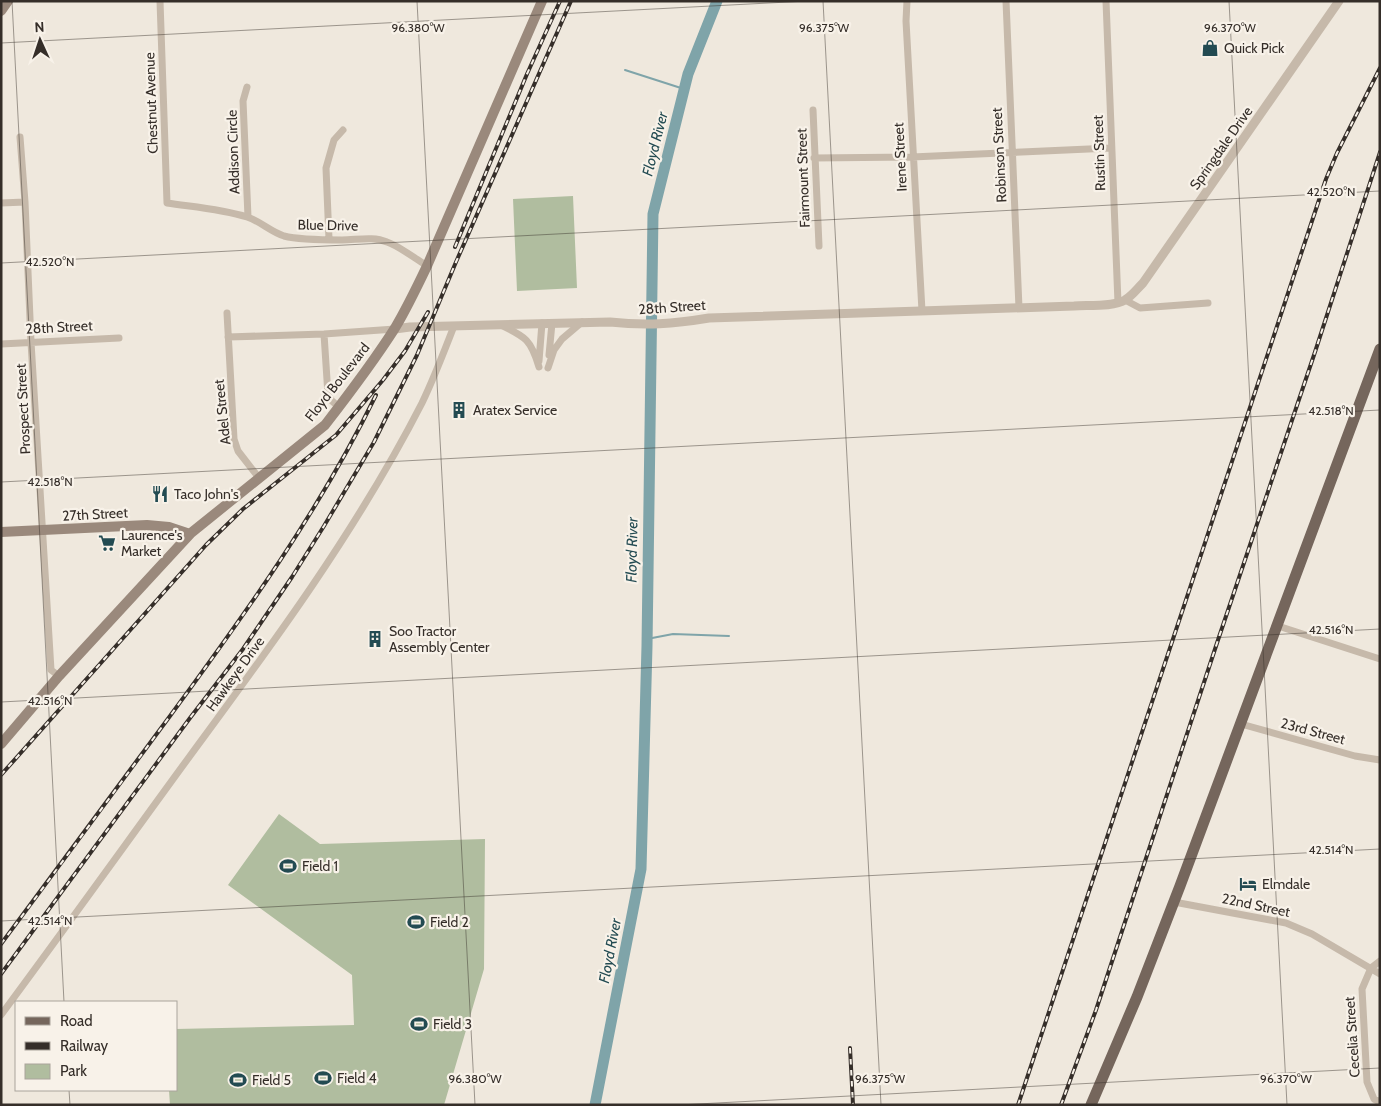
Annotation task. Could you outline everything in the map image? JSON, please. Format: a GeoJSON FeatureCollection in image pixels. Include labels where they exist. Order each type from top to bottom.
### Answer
{"type":"FeatureCollection","features":[{"type":"Feature","properties":{"kind":"main road"},"geometry":{"type":"LineString","coordinates":[[1,11],[8,1]]}},
{"type":"Feature","properties":{"kind":"main road","name":"Floyd Boulevard"},"geometry":{"type":"LineString","coordinates":[[1,744],[59,676],[190,534],[325,425],[339,407],[394,329],[407,307],[542,1]]}},
{"type":"Feature","properties":{"kind":"main road"},"geometry":{"type":"LineString","coordinates":[[1091,1105],[1137,997],[1174,902],[1380,349]]}},
{"type":"Feature","properties":{"kind":"main road","name":"27th Street"},"geometry":{"type":"LineString","coordinates":[[1,532],[146,525],[169,527],[190,534]]}},
{"type":"Feature","properties":{"kind":"street","name":"Chestnut Avenue"},"geometry":{"type":"LineString","coordinates":[[160,1],[167,203]]}},
{"type":"Feature","properties":{"kind":"street","name":"Irene Street"},"geometry":{"type":"LineString","coordinates":[[907,1],[906,21],[912,157],[922,311]]}},
{"type":"Feature","properties":{"kind":"street","name":"Robinson Street"},"geometry":{"type":"LineString","coordinates":[[1006,1],[1019,308]]}},
{"type":"Feature","properties":{"kind":"street","name":"Rustin Street"},"geometry":{"type":"LineString","coordinates":[[1106,1],[1112,148],[1122,301]]}},
{"type":"Feature","properties":{"kind":"street","name":"Springdale Drive"},"geometry":{"type":"LineString","coordinates":[[1122,301],[1142,283],[1339,1]]}},
{"type":"Feature","properties":{"kind":"street","name":"Addison Circle"},"geometry":{"type":"LineString","coordinates":[[247,87],[243,101],[248,217]]}},
{"type":"Feature","properties":{"kind":"street","name":"Fairmount Street"},"geometry":{"type":"LineString","coordinates":[[813,110],[818,246]]}},
{"type":"Feature","properties":{"kind":"street"},"geometry":{"type":"LineString","coordinates":[[329,239],[326,168],[334,140],[343,130]]}},
{"type":"Feature","properties":{"kind":"street","name":"Prospect Street"},"geometry":{"type":"LineString","coordinates":[[20,137],[51,670],[59,676]]}},
{"type":"Feature","properties":{"kind":"street"},"geometry":{"type":"LineString","coordinates":[[814,158],[912,157],[1112,148]]}},
{"type":"Feature","properties":{"kind":"street"},"geometry":{"type":"LineString","coordinates":[[1,202],[25,202]]}},
{"type":"Feature","properties":{"kind":"street","name":"Blue Drive"},"geometry":{"type":"LineString","coordinates":[[167,203],[248,217],[284,236],[295,238],[369,238],[388,242],[426,266]]}},
{"type":"Feature","properties":{"kind":"street"},"geometry":{"type":"LineString","coordinates":[[1122,301],[1140,308],[1208,304]]}},
{"type":"Feature","properties":{"kind":"street","name":"28th Street"},"geometry":{"type":"LineString","coordinates":[[228,337],[542,323],[610,322],[656,325],[709,318],[1019,308],[1122,301]]}},
{"type":"Feature","properties":{"kind":"street","name":"Adel Street"},"geometry":{"type":"LineString","coordinates":[[227,313],[234,439],[238,450],[259,478]]}},
{"type":"Feature","properties":{"kind":"street"},"geometry":{"type":"LineString","coordinates":[[552,323],[548,368],[554,350],[582,322]]}},
{"type":"Feature","properties":{"kind":"street"},"geometry":{"type":"LineString","coordinates":[[501,325],[519,333],[527,340],[534,350],[539,367],[542,323]]}},
{"type":"Feature","properties":{"kind":"street","name":"Hawkeye Drive"},"geometry":{"type":"LineString","coordinates":[[1,1015],[273,644],[356,520],[423,402],[454,326]]}},
{"type":"Feature","properties":{"kind":"street"},"geometry":{"type":"LineString","coordinates":[[324,334],[328,395],[339,407]]}},
{"type":"Feature","properties":{"kind":"street","name":"28th Street"},"geometry":{"type":"LineString","coordinates":[[1,344],[119,338]]}},
{"type":"Feature","properties":{"kind":"street"},"geometry":{"type":"LineString","coordinates":[[1278,626],[1380,659]]}},
{"type":"Feature","properties":{"kind":"street","name":"23rd Street"},"geometry":{"type":"LineString","coordinates":[[1241,724],[1355,756],[1380,760]]}},
{"type":"Feature","properties":{"kind":"street","name":"22nd Street"},"geometry":{"type":"LineString","coordinates":[[1174,902],[1286,923],[1312,934],[1380,974]]}},
{"type":"Feature","properties":{"kind":"street"},"geometry":{"type":"LineString","coordinates":[[1370,968],[1380,961]]}},
{"type":"Feature","properties":{"kind":"street","name":"Cecelia Street"},"geometry":{"type":"LineString","coordinates":[[1370,968],[1362,989],[1365,1061],[1367,1082],[1374,1099],[1380,1102]]}},
{"type":"Feature","properties":{"kind":"green space"},"geometry":{"type":"Polygon","coordinates":[[[573,196],[577,288],[517,291],[513,199],[573,196]]]}},
{"type":"Feature","properties":{"kind":"green space"},"geometry":{"type":"Polygon","coordinates":[[[279,814],[320,844],[485,839],[484,969],[444,1105],[170,1105],[169,1091],[178,1091],[178,1029],[354,1025],[352,975],[228,885],[279,814]]]}},
{"type":"Feature","properties":{"kind":"waterway","name":"Floyd River"},"geometry":{"type":"LineString","coordinates":[[595,1105],[641,869],[647,646],[653,214],[688,74],[717,1]]}},
{"type":"Feature","properties":{"kind":"waterway"},"geometry":{"type":"LineString","coordinates":[[625,70],[684,89]]}},
{"type":"Feature","properties":{"kind":"waterway"},"geometry":{"type":"LineString","coordinates":[[647,639],[673,634],[729,636]]}},
{"type":"Feature","properties":{"kind":"railway"},"geometry":{"type":"LineString","coordinates":[[455,247],[527,74],[560,1]]}},
{"type":"Feature","properties":{"kind":"railway"},"geometry":{"type":"LineString","coordinates":[[1,974],[243,649],[292,577],[374,442],[417,355],[571,1]]}},
{"type":"Feature","properties":{"kind":"railway"},"geometry":{"type":"LineString","coordinates":[[1018,1105],[1326,179],[1380,68]]}},
{"type":"Feature","properties":{"kind":"railway"},"geometry":{"type":"LineString","coordinates":[[1061,1105],[1096,1010],[1380,152]]}},
{"type":"Feature","properties":{"kind":"railway"},"geometry":{"type":"LineString","coordinates":[[1,775],[206,545],[243,509],[336,435],[405,351],[428,312]]}},
{"type":"Feature","properties":{"kind":"railway"},"geometry":{"type":"LineString","coordinates":[[1,944],[170,716],[253,600],[331,479],[376,395]]}},
{"type":"Feature","properties":{"kind":"railway"},"geometry":{"type":"LineString","coordinates":[[850,1048],[853,1105]]}},
{"type":"Feature","properties":{"kind":"place","name":"Quick Pick"},"geometry":{"type":"Point","coordinates":[1210,48]}},
{"type":"Feature","properties":{"kind":"place","name":"Aratex Service"},"geometry":{"type":"Point","coordinates":[459,410]}},
{"type":"Feature","properties":{"kind":"place","name":"Taco John's"},"geometry":{"type":"Point","coordinates":[160,494]}},
{"type":"Feature","properties":{"kind":"place","name":"Laurence's Market"},"geometry":{"type":"Point","coordinates":[107,543]}},
{"type":"Feature","properties":{"kind":"place","name":"Soo Tractor Assembly Center"},"geometry":{"type":"Point","coordinates":[375,639]}},
{"type":"Feature","properties":{"kind":"place","name":"Field 1"},"geometry":{"type":"Point","coordinates":[288,866]}},
{"type":"Feature","properties":{"kind":"place","name":"Elmdale"},"geometry":{"type":"Point","coordinates":[1248,884]}},
{"type":"Feature","properties":{"kind":"place","name":"Field 2"},"geometry":{"type":"Point","coordinates":[416,922]}},
{"type":"Feature","properties":{"kind":"place","name":"Field 3"},"geometry":{"type":"Point","coordinates":[419,1024]}},
{"type":"Feature","properties":{"kind":"place","name":"Field 4"},"geometry":{"type":"Point","coordinates":[323,1078]}},
{"type":"Feature","properties":{"kind":"place","name":"Field 5"},"geometry":{"type":"Point","coordinates":[238,1080]}}]}
